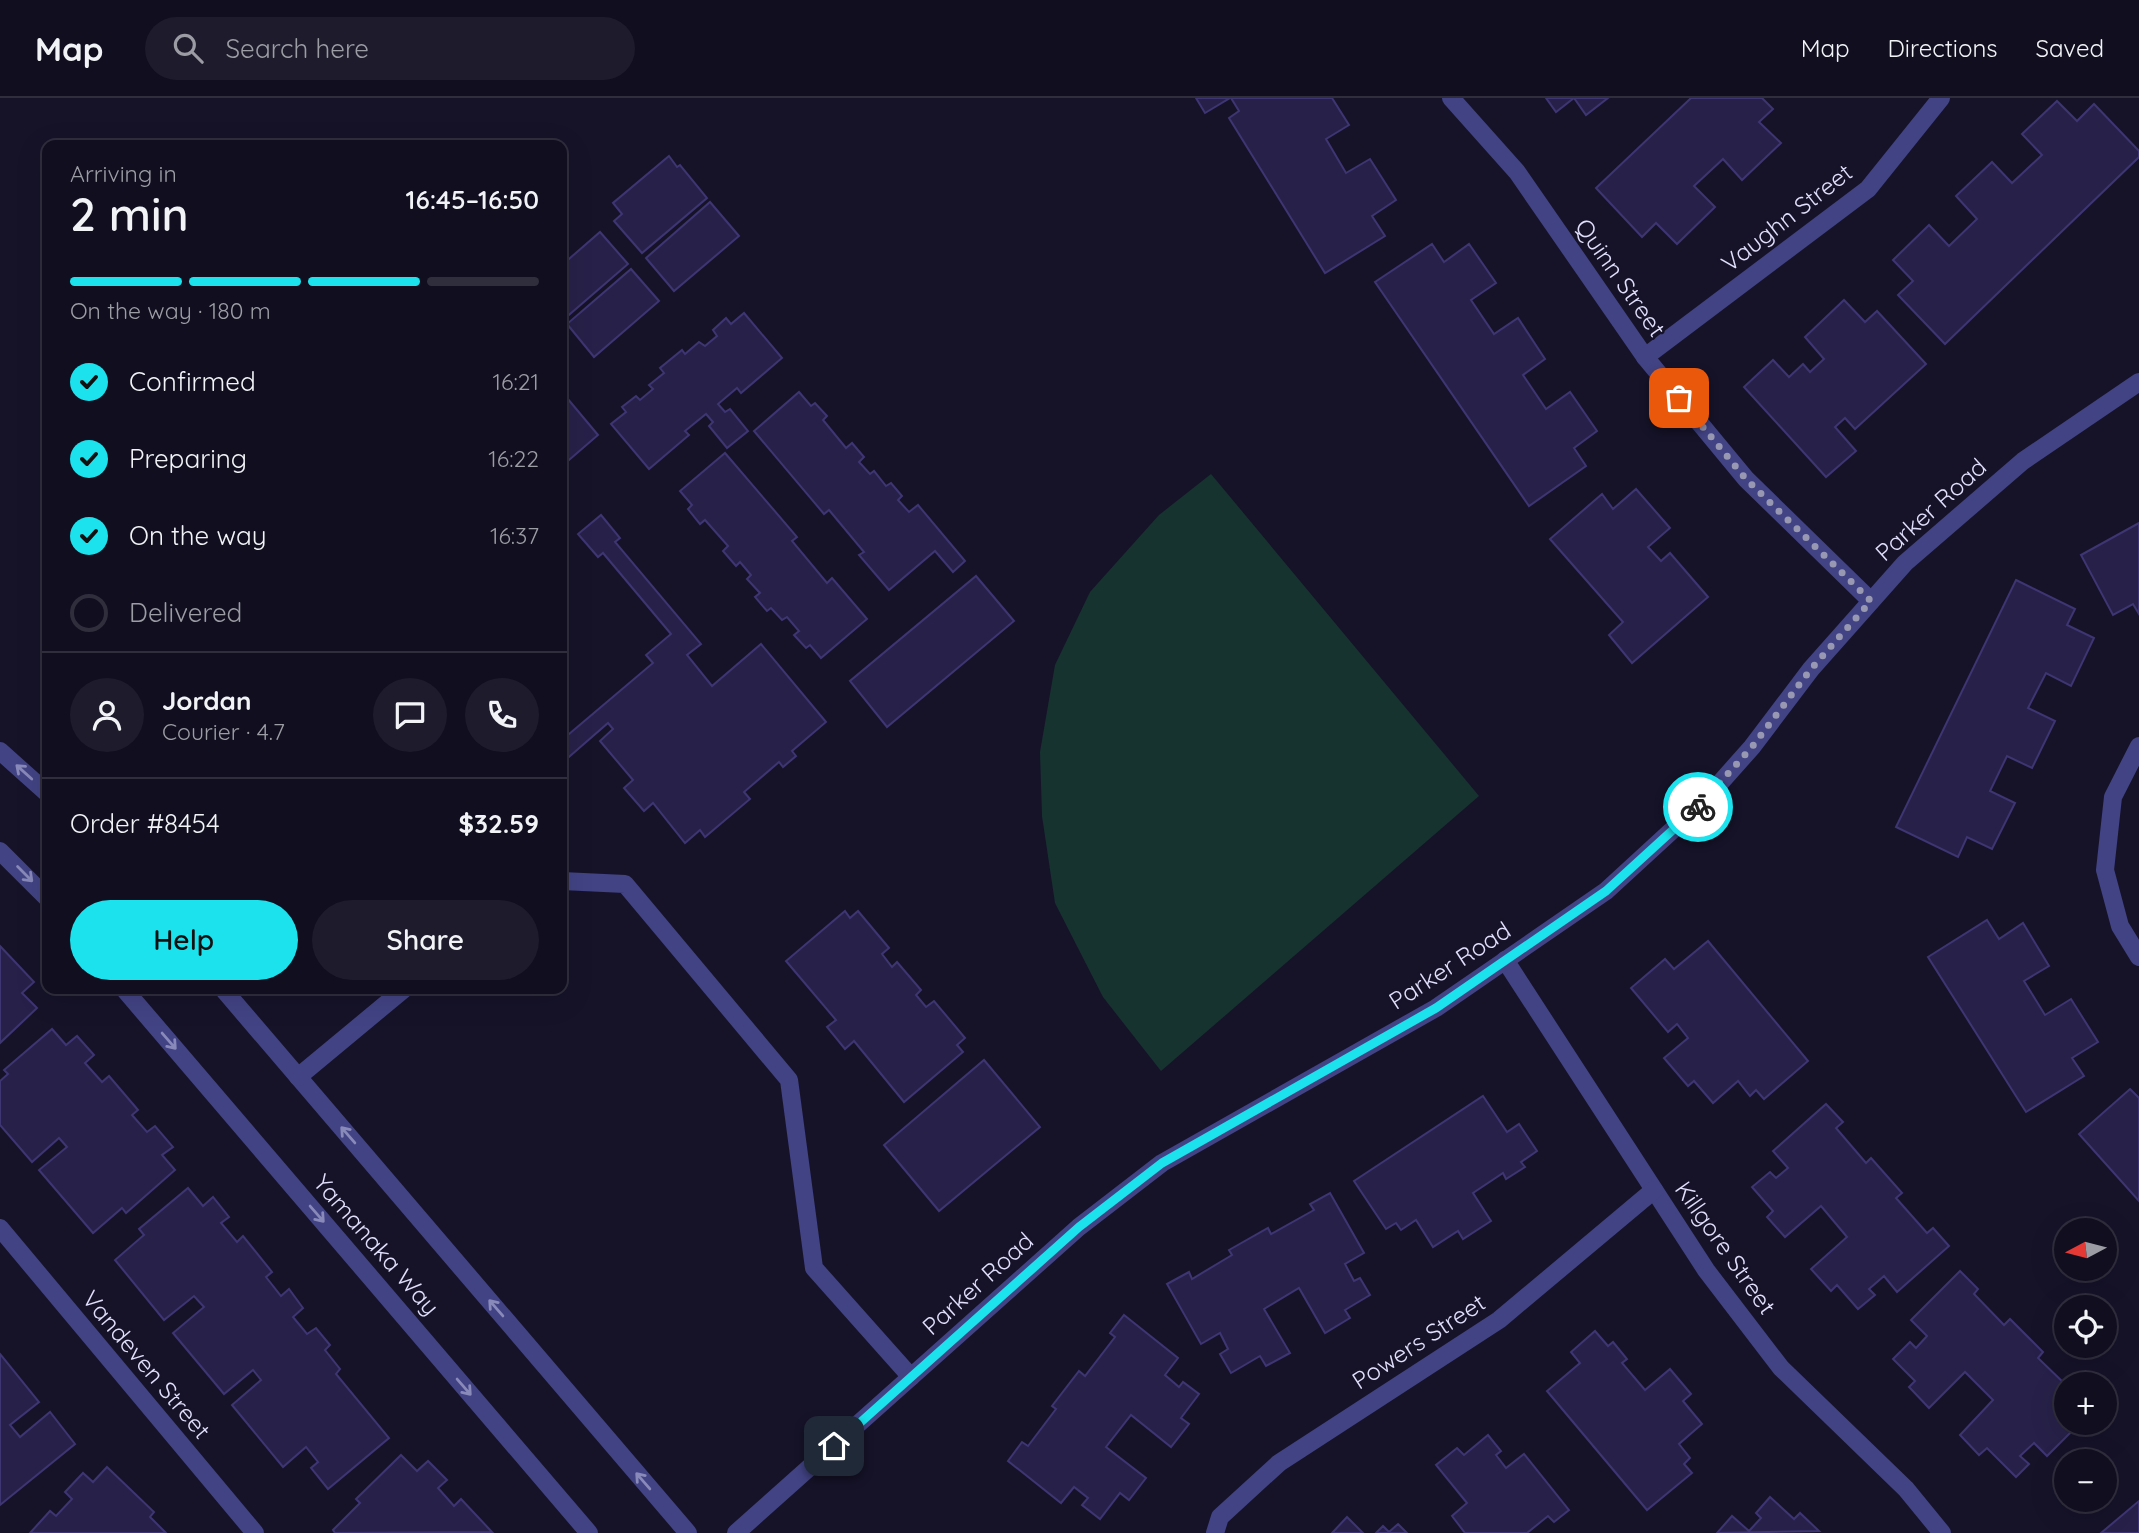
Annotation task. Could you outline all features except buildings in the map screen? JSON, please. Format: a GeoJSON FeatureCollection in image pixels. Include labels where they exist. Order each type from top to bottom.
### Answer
{"type":"FeatureCollection","features":[{"type":"Feature","properties":{"kind":"street","name":"Quinn Street"},"geometry":{"type":"LineString","coordinates":[[1451,98],[1517,172],[1645,357],[1746,479],[1871,601]]}},
{"type":"Feature","properties":{"kind":"street","name":"Vaughn Street"},"geometry":{"type":"LineString","coordinates":[[1645,357],[1868,189],[1941,98]]}},
{"type":"Feature","properties":{"kind":"street","name":"Parker Road"},"geometry":{"type":"LineString","coordinates":[[736,1533],[1079,1227],[1162,1163],[1436,1008],[1606,891],[1704,801],[1752,747],[1811,669],[1905,563],[2023,461],[2139,382]]}},
{"type":"Feature","properties":{"kind":"street"},"geometry":{"type":"LineString","coordinates":[[2139,746],[2113,797],[2105,870],[2120,926],[2139,957]]}},
{"type":"Feature","properties":{"kind":"street"},"geometry":{"type":"LineString","coordinates":[[0,751],[42,789]]}},
{"type":"Feature","properties":{"kind":"street"},"geometry":{"type":"LineString","coordinates":[[0,851],[42,893]]}},
{"type":"Feature","properties":{"kind":"street"},"geometry":{"type":"LineString","coordinates":[[567,881],[625,884],[789,1080],[814,1268],[911,1377]]}},
{"type":"Feature","properties":{"kind":"street","name":"Killgore Street"},"geometry":{"type":"LineString","coordinates":[[1505,960],[1706,1270],[1781,1368],[1906,1489],[1942,1533]]}},
{"type":"Feature","properties":{"kind":"street","name":"Yamanaka Way"},"geometry":{"type":"LineString","coordinates":[[128,994],[589,1533]]}},
{"type":"Feature","properties":{"kind":"street","name":"Yamanaka Way"},"geometry":{"type":"LineString","coordinates":[[227,994],[688,1533]]}},
{"type":"Feature","properties":{"kind":"street"},"geometry":{"type":"LineString","coordinates":[[298,1077],[398,994]]}},
{"type":"Feature","properties":{"kind":"street","name":"Powers Street"},"geometry":{"type":"LineString","coordinates":[[1215,1533],[1220,1517],[1279,1463],[1499,1320],[1654,1190]]}},
{"type":"Feature","properties":{"kind":"street","name":"Vandeven Street"},"geometry":{"type":"LineString","coordinates":[[0,1228],[255,1533]]}},
{"type":"Feature","properties":{"kind":"green space"},"geometry":{"type":"Polygon","coordinates":[[[1211,474],[1479,796],[1161,1071],[1103,997],[1055,903],[1042,816],[1040,752],[1055,665],[1090,592],[1159,515],[1211,474]]]}},
{"type":"Feature","properties":{"kind":"way so far"},"geometry":{"type":"LineString","coordinates":[[1679,398],[1746,479],[1871,601],[1811,669],[1752,747],[1698,807]]}},
{"type":"Feature","properties":{"kind":"route"},"geometry":{"type":"LineString","coordinates":[[834,1446],[1079,1227],[1162,1163],[1436,1008],[1606,891],[1698,807]]}}]}
